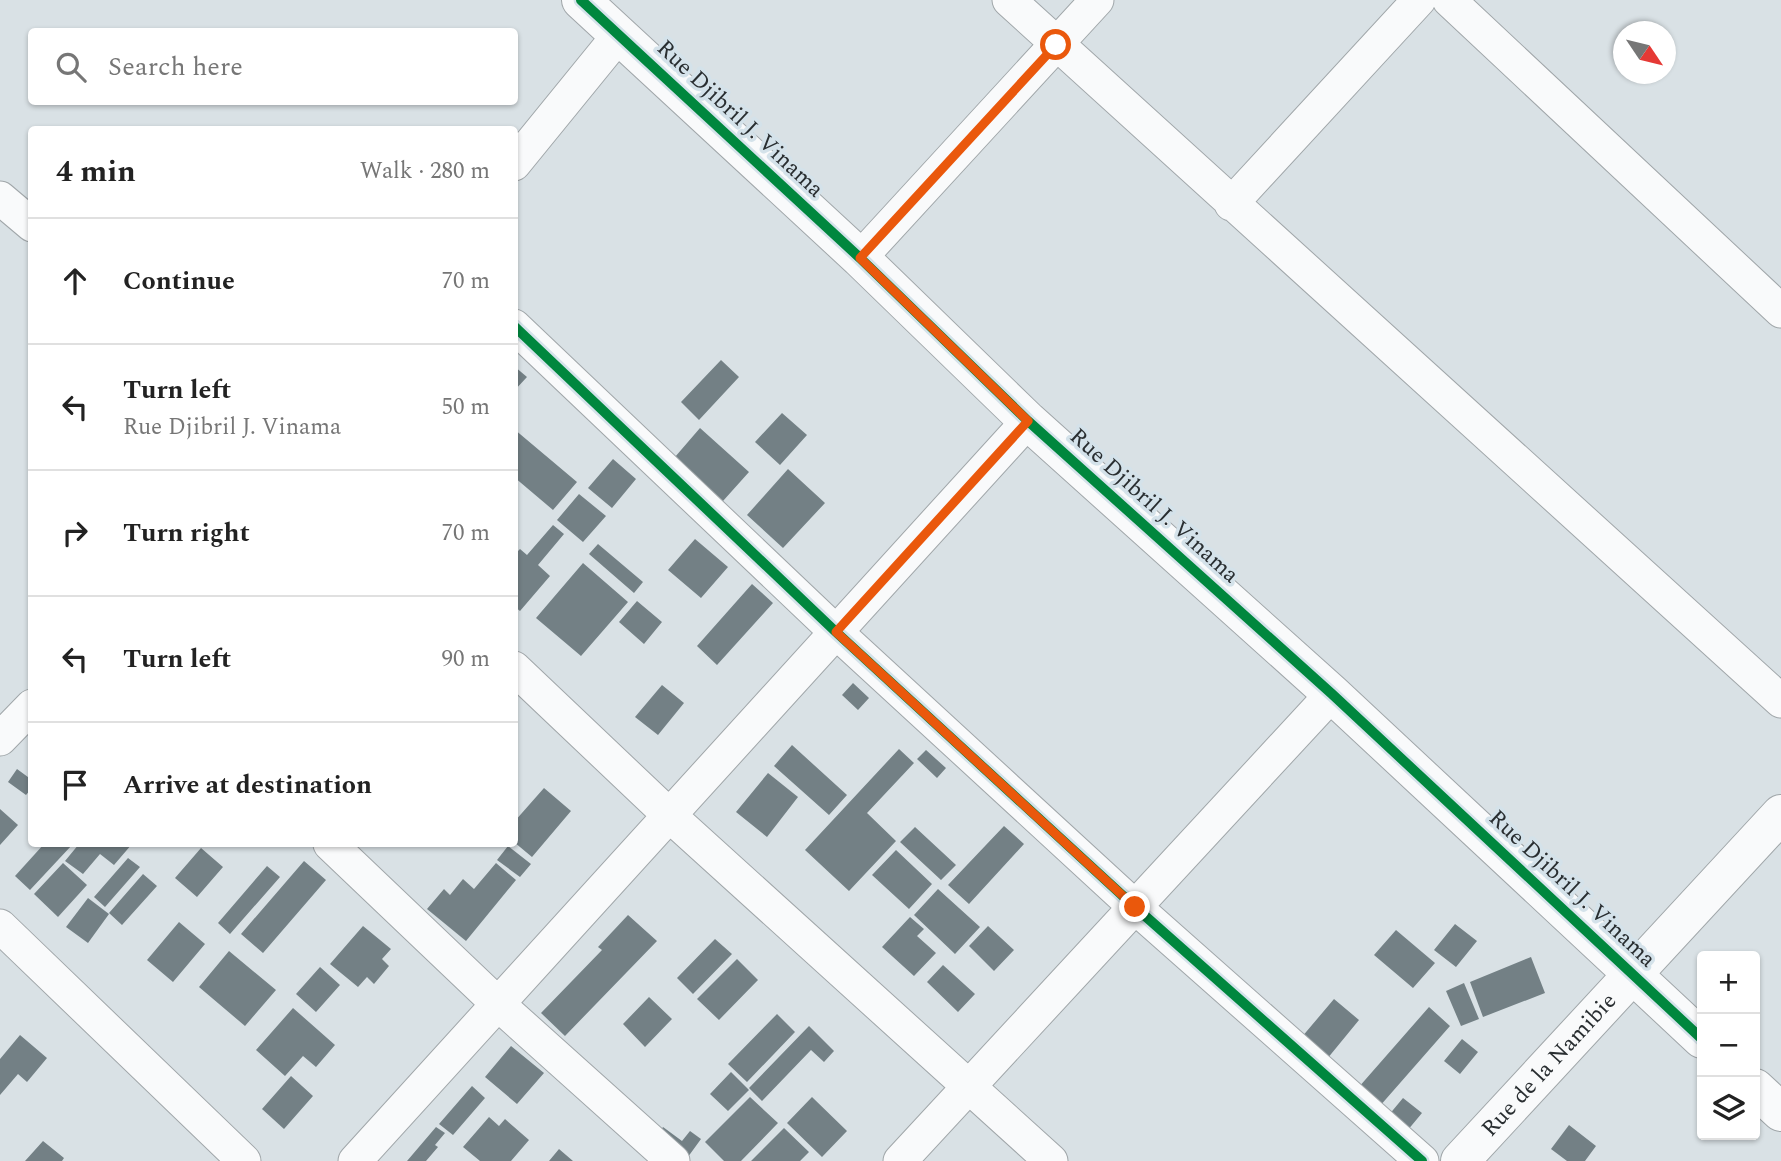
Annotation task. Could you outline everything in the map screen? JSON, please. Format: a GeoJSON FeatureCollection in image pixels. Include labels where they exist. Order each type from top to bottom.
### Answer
{"type":"FeatureCollection","features":[{"type":"Feature","properties":{"kind":"street","name":"Rue Djibril J. Vinama"},"geometry":{"type":"LineString","coordinates":[[581,0],[860,258],[1028,421],[1332,694],[1697,1034]]}},
{"type":"Feature","properties":{"kind":"street"},"geometry":{"type":"LineString","coordinates":[[1009,0],[1781,701]]}},
{"type":"Feature","properties":{"kind":"street"},"geometry":{"type":"LineString","coordinates":[[860,258],[1097,0]]}},
{"type":"Feature","properties":{"kind":"street"},"geometry":{"type":"LineString","coordinates":[[1231,204],[1419,0]]}},
{"type":"Feature","properties":{"kind":"street"},"geometry":{"type":"LineString","coordinates":[[1449,0],[1781,311]]}},
{"type":"Feature","properties":{"kind":"street"},"geometry":{"type":"LineString","coordinates":[[518,159],[620,35]]}},
{"type":"Feature","properties":{"kind":"street"},"geometry":{"type":"LineString","coordinates":[[0,198],[28,222]]}},
{"type":"Feature","properties":{"kind":"street"},"geometry":{"type":"LineString","coordinates":[[518,330],[836,632],[1135,907],[1422,1161]]}},
{"type":"Feature","properties":{"kind":"street"},"geometry":{"type":"LineString","coordinates":[[355,1161],[1028,421]]}},
{"type":"Feature","properties":{"kind":"street"},"geometry":{"type":"LineString","coordinates":[[518,671],[669,815],[1051,1161]]}},
{"type":"Feature","properties":{"kind":"street"},"geometry":{"type":"LineString","coordinates":[[900,1161],[1332,694]]}},
{"type":"Feature","properties":{"kind":"street"},"geometry":{"type":"LineString","coordinates":[[0,739],[28,710]]}},
{"type":"Feature","properties":{"kind":"street","name":"Rue de la Namibie"},"geometry":{"type":"LineString","coordinates":[[1460,1161],[1781,814]]}},
{"type":"Feature","properties":{"kind":"street"},"geometry":{"type":"LineString","coordinates":[[333,847],[498,1004],[673,1161]]}},
{"type":"Feature","properties":{"kind":"street"},"geometry":{"type":"LineString","coordinates":[[0,926],[244,1161]]}},
{"type":"Feature","properties":{"kind":"street"},"geometry":{"type":"LineString","coordinates":[[1760,1093],[1781,1112]]}},
{"type":"Feature","properties":{"kind":"building"},"geometry":{"type":"Polygon","coordinates":[[[721,360],[739,377],[699,420],[681,402],[721,360]]]}},
{"type":"Feature","properties":{"kind":"building"},"geometry":{"type":"Polygon","coordinates":[[[518,369],[527,377],[518,387],[518,369]]]}},
{"type":"Feature","properties":{"kind":"building"},"geometry":{"type":"Polygon","coordinates":[[[782,413],[807,435],[780,465],[755,442],[782,413]]]}},
{"type":"Feature","properties":{"kind":"building"},"geometry":{"type":"Polygon","coordinates":[[[700,428],[749,472],[723,501],[675,457],[700,428]]]}},
{"type":"Feature","properties":{"kind":"building"},"geometry":{"type":"Polygon","coordinates":[[[518,432],[577,482],[553,510],[518,480],[518,432]]]}},
{"type":"Feature","properties":{"kind":"building"},"geometry":{"type":"Polygon","coordinates":[[[613,459],[636,479],[612,508],[588,488],[613,459]]]}},
{"type":"Feature","properties":{"kind":"building"},"geometry":{"type":"Polygon","coordinates":[[[788,469],[825,503],[783,548],[747,515],[788,469]]]}},
{"type":"Feature","properties":{"kind":"building"},"geometry":{"type":"Polygon","coordinates":[[[579,494],[606,516],[583,542],[557,520],[579,494]]]}},
{"type":"Feature","properties":{"kind":"building"},"geometry":{"type":"Polygon","coordinates":[[[553,525],[564,534],[538,565],[550,576],[520,611],[518,551],[520,549],[527,555],[553,525]]]}},
{"type":"Feature","properties":{"kind":"building"},"geometry":{"type":"Polygon","coordinates":[[[695,539],[728,567],[701,598],[668,570],[695,539]]]}},
{"type":"Feature","properties":{"kind":"building"},"geometry":{"type":"Polygon","coordinates":[[[598,544],[643,582],[634,593],[589,554],[598,544]]]}},
{"type":"Feature","properties":{"kind":"building"},"geometry":{"type":"Polygon","coordinates":[[[583,563],[628,602],[581,656],[536,618],[583,563]]]}},
{"type":"Feature","properties":{"kind":"building"},"geometry":{"type":"Polygon","coordinates":[[[752,584],[773,603],[717,665],[697,646],[752,584]]]}},
{"type":"Feature","properties":{"kind":"building"},"geometry":{"type":"Polygon","coordinates":[[[637,601],[662,622],[644,644],[619,622],[637,601]]]}},
{"type":"Feature","properties":{"kind":"building"},"geometry":{"type":"Polygon","coordinates":[[[853,683],[869,698],[858,710],[842,695],[853,683]]]}},
{"type":"Feature","properties":{"kind":"building"},"geometry":{"type":"Polygon","coordinates":[[[662,685],[684,703],[658,735],[635,717],[662,685]]]}},
{"type":"Feature","properties":{"kind":"building"},"geometry":{"type":"Polygon","coordinates":[[[792,745],[847,795],[829,815],[774,766],[792,745]]]}},
{"type":"Feature","properties":{"kind":"building"},"geometry":{"type":"Polygon","coordinates":[[[899,749],[914,763],[867,813],[896,841],[849,891],[805,850],[899,749]]]}},
{"type":"Feature","properties":{"kind":"building"},"geometry":{"type":"Polygon","coordinates":[[[926,750],[946,768],[937,778],[917,759],[926,750]]]}},
{"type":"Feature","properties":{"kind":"building"},"geometry":{"type":"Polygon","coordinates":[[[17,769],[28,777],[28,793],[26,795],[8,782],[17,769]]]}},
{"type":"Feature","properties":{"kind":"building"},"geometry":{"type":"Polygon","coordinates":[[[768,773],[798,797],[767,837],[736,812],[768,773]]]}},
{"type":"Feature","properties":{"kind":"building"},"geometry":{"type":"Polygon","coordinates":[[[544,788],[571,811],[532,857],[518,845],[518,817],[544,788]]]}},
{"type":"Feature","properties":{"kind":"building"},"geometry":{"type":"Polygon","coordinates":[[[0,809],[18,825],[0,845],[0,809]]]}},
{"type":"Feature","properties":{"kind":"building"},"geometry":{"type":"Polygon","coordinates":[[[1004,826],[1024,844],[969,904],[948,885],[1004,826]]]}},
{"type":"Feature","properties":{"kind":"building"},"geometry":{"type":"Polygon","coordinates":[[[915,827],[956,865],[941,880],[900,842],[915,827]]]}},
{"type":"Feature","properties":{"kind":"building"},"geometry":{"type":"Polygon","coordinates":[[[41,847],[70,847],[30,890],[15,876],[41,847]]]}},
{"type":"Feature","properties":{"kind":"building"},"geometry":{"type":"Polygon","coordinates":[[[77,847],[129,847],[114,865],[100,854],[83,874],[65,861],[77,847]]]}},
{"type":"Feature","properties":{"kind":"building"},"geometry":{"type":"Polygon","coordinates":[[[509,847],[531,864],[520,877],[497,860],[509,847]]]}},
{"type":"Feature","properties":{"kind":"building"},"geometry":{"type":"Polygon","coordinates":[[[201,848],[223,867],[197,897],[175,878],[201,848]]]}},
{"type":"Feature","properties":{"kind":"building"},"geometry":{"type":"Polygon","coordinates":[[[896,850],[932,884],[909,909],[872,875],[896,850]]]}},
{"type":"Feature","properties":{"kind":"building"},"geometry":{"type":"Polygon","coordinates":[[[128,858],[140,867],[105,907],[94,897],[128,858]]]}},
{"type":"Feature","properties":{"kind":"building"},"geometry":{"type":"Polygon","coordinates":[[[304,861],[326,880],[263,953],[241,934],[304,861]]]}},
{"type":"Feature","properties":{"kind":"building"},"geometry":{"type":"Polygon","coordinates":[[[63,863],[87,885],[58,917],[34,894],[63,863]]]}},
{"type":"Feature","properties":{"kind":"building"},"geometry":{"type":"Polygon","coordinates":[[[496,863],[516,880],[466,941],[427,909],[444,889],[450,895],[463,879],[474,889],[496,863]]]}},
{"type":"Feature","properties":{"kind":"building"},"geometry":{"type":"Polygon","coordinates":[[[267,866],[280,877],[230,934],[218,923],[267,866]]]}},
{"type":"Feature","properties":{"kind":"building"},"geometry":{"type":"Polygon","coordinates":[[[143,874],[157,886],[122,925],[109,913],[143,874]]]}},
{"type":"Feature","properties":{"kind":"building"},"geometry":{"type":"Polygon","coordinates":[[[938,889],[980,927],[955,954],[914,915],[938,889]]]}},
{"type":"Feature","properties":{"kind":"building"},"geometry":{"type":"Polygon","coordinates":[[[88,898],[109,914],[88,943],[66,927],[88,898]]]}},
{"type":"Feature","properties":{"kind":"building"},"geometry":{"type":"Polygon","coordinates":[[[628,915],[657,941],[565,1036],[541,1013],[602,950],[598,947],[628,915]]]}},
{"type":"Feature","properties":{"kind":"building"},"geometry":{"type":"Polygon","coordinates":[[[910,917],[924,929],[917,936],[936,953],[914,976],[882,947],[910,917]]]}},
{"type":"Feature","properties":{"kind":"building"},"geometry":{"type":"Polygon","coordinates":[[[179,922],[205,944],[173,982],[147,960],[179,922]]]}},
{"type":"Feature","properties":{"kind":"building"},"geometry":{"type":"Polygon","coordinates":[[[1455,924],[1477,941],[1456,967],[1434,950],[1455,924]]]}},
{"type":"Feature","properties":{"kind":"building"},"geometry":{"type":"Polygon","coordinates":[[[363,926],[391,949],[382,959],[389,966],[374,984],[367,977],[358,987],[330,964],[363,926]]]}},
{"type":"Feature","properties":{"kind":"building"},"geometry":{"type":"Polygon","coordinates":[[[988,926],[1014,950],[994,971],[969,946],[988,926]]]}},
{"type":"Feature","properties":{"kind":"building"},"geometry":{"type":"Polygon","coordinates":[[[1396,930],[1435,963],[1413,988],[1374,955],[1396,930]]]}},
{"type":"Feature","properties":{"kind":"building"},"geometry":{"type":"Polygon","coordinates":[[[715,939],[732,954],[693,994],[677,978],[715,939]]]}},
{"type":"Feature","properties":{"kind":"building"},"geometry":{"type":"Polygon","coordinates":[[[229,951],[276,990],[245,1026],[199,987],[229,951]]]}},
{"type":"Feature","properties":{"kind":"building"},"geometry":{"type":"Polygon","coordinates":[[[1531,957],[1545,993],[1483,1017],[1470,982],[1531,957]]]}},
{"type":"Feature","properties":{"kind":"building"},"geometry":{"type":"Polygon","coordinates":[[[737,959],[758,980],[719,1020],[697,999],[737,959]]]}},
{"type":"Feature","properties":{"kind":"building"},"geometry":{"type":"Polygon","coordinates":[[[943,965],[975,994],[958,1012],[927,982],[943,965]]]}},
{"type":"Feature","properties":{"kind":"building"},"geometry":{"type":"Polygon","coordinates":[[[320,967],[340,985],[316,1012],[296,994],[320,967]]]}},
{"type":"Feature","properties":{"kind":"building"},"geometry":{"type":"Polygon","coordinates":[[[1464,983],[1479,1019],[1461,1026],[1446,991],[1464,983]]]}},
{"type":"Feature","properties":{"kind":"building"},"geometry":{"type":"Polygon","coordinates":[[[649,997],[672,1019],[645,1047],[623,1024],[649,997]]]}},
{"type":"Feature","properties":{"kind":"building"},"geometry":{"type":"Polygon","coordinates":[[[1334,999],[1359,1020],[1327,1059],[1301,1038],[1334,999]]]}},
{"type":"Feature","properties":{"kind":"building"},"geometry":{"type":"Polygon","coordinates":[[[1429,1007],[1450,1026],[1379,1107],[1358,1088],[1429,1007]]]}},
{"type":"Feature","properties":{"kind":"building"},"geometry":{"type":"Polygon","coordinates":[[[293,1008],[335,1045],[316,1067],[303,1056],[285,1076],[256,1050],[293,1008]]]}},
{"type":"Feature","properties":{"kind":"building"},"geometry":{"type":"Polygon","coordinates":[[[777,1014],[795,1032],[747,1082],[728,1064],[777,1014]]]}},
{"type":"Feature","properties":{"kind":"building"},"geometry":{"type":"Polygon","coordinates":[[[809,1026],[834,1051],[824,1062],[811,1050],[762,1101],[749,1088],[809,1026]]]}},
{"type":"Feature","properties":{"kind":"building"},"geometry":{"type":"Polygon","coordinates":[[[20,1035],[47,1058],[27,1082],[18,1074],[0,1095],[0,1059],[20,1035]]]}},
{"type":"Feature","properties":{"kind":"building"},"geometry":{"type":"Polygon","coordinates":[[[1462,1039],[1478,1052],[1460,1074],[1444,1061],[1462,1039]]]}},
{"type":"Feature","properties":{"kind":"building"},"geometry":{"type":"Polygon","coordinates":[[[511,1046],[544,1073],[517,1104],[485,1077],[511,1046]]]}},
{"type":"Feature","properties":{"kind":"building"},"geometry":{"type":"Polygon","coordinates":[[[731,1072],[749,1090],[728,1111],[710,1094],[731,1072]]]}},
{"type":"Feature","properties":{"kind":"building"},"geometry":{"type":"Polygon","coordinates":[[[291,1076],[313,1096],[284,1129],[262,1109],[291,1076]]]}},
{"type":"Feature","properties":{"kind":"building"},"geometry":{"type":"Polygon","coordinates":[[[472,1086],[485,1098],[453,1135],[439,1124],[472,1086]]]}},
{"type":"Feature","properties":{"kind":"building"},"geometry":{"type":"Polygon","coordinates":[[[750,1097],[778,1123],[741,1161],[724,1161],[705,1142],[750,1097]]]}},
{"type":"Feature","properties":{"kind":"building"},"geometry":{"type":"Polygon","coordinates":[[[812,1097],[847,1131],[822,1157],[787,1123],[812,1097]]]}},
{"type":"Feature","properties":{"kind":"building"},"geometry":{"type":"Polygon","coordinates":[[[1403,1098],[1422,1113],[1407,1131],[1388,1116],[1403,1098]]]}},
{"type":"Feature","properties":{"kind":"building"},"geometry":{"type":"Polygon","coordinates":[[[489,1117],[499,1126],[505,1119],[529,1140],[511,1161],[480,1161],[463,1147],[489,1117]]]}},
{"type":"Feature","properties":{"kind":"building"},"geometry":{"type":"Polygon","coordinates":[[[1569,1125],[1596,1146],[1585,1161],[1567,1161],[1551,1149],[1569,1125]]]}},
{"type":"Feature","properties":{"kind":"building"},"geometry":{"type":"Polygon","coordinates":[[[436,1127],[445,1133],[435,1145],[438,1147],[426,1161],[407,1161],[436,1127]]]}},
{"type":"Feature","properties":{"kind":"building"},"geometry":{"type":"Polygon","coordinates":[[[663,1127],[682,1141],[690,1131],[701,1139],[685,1161],[654,1141],[663,1127]]]}},
{"type":"Feature","properties":{"kind":"building"},"geometry":{"type":"Polygon","coordinates":[[[784,1128],[809,1152],[800,1161],[751,1161],[784,1128]]]}},
{"type":"Feature","properties":{"kind":"building"},"geometry":{"type":"Polygon","coordinates":[[[43,1141],[64,1158],[62,1161],[25,1161],[43,1141]]]}},
{"type":"Feature","properties":{"kind":"building"},"geometry":{"type":"Polygon","coordinates":[[[559,1149],[573,1161],[549,1161],[559,1149]]]}},
{"type":"Feature","properties":{"kind":"cycle path"},"geometry":{"type":"LineString","coordinates":[[581,0],[860,258],[1028,421],[1332,694],[1697,1034]]}},
{"type":"Feature","properties":{"kind":"cycle path"},"geometry":{"type":"LineString","coordinates":[[518,330],[836,632],[1135,907],[1422,1161]]}},
{"type":"Feature","properties":{"kind":"route"},"geometry":{"type":"LineString","coordinates":[[1056,45],[860,258],[1028,421],[836,632],[1135,907]]}}]}
